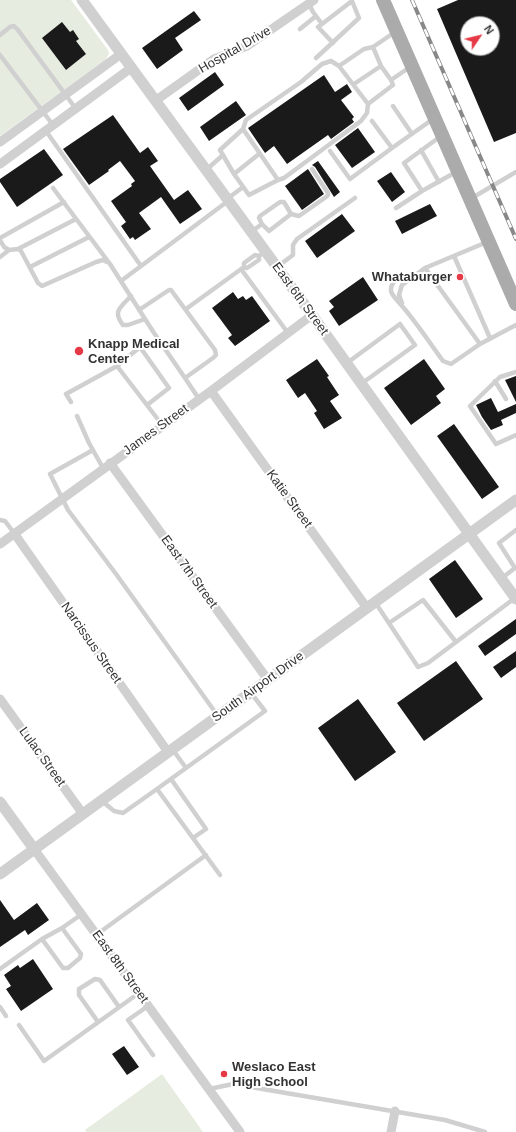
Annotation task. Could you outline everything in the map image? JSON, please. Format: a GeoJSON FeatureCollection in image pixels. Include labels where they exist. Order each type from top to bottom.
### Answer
{"type":"FeatureCollection","features":[{"type":"Feature","properties":{"kind":"main road"},"geometry":{"type":"LineString","coordinates":[[383,0],[516,304]]}},
{"type":"Feature","properties":{"kind":"street","name":"East 6th Street"},"geometry":{"type":"LineString","coordinates":[[82,0],[251,232],[262,254],[277,267],[516,598]]}},
{"type":"Feature","properties":{"kind":"street","name":"Hospital Drive"},"geometry":{"type":"LineString","coordinates":[[156,101],[214,59],[246,46],[312,2]]}},
{"type":"Feature","properties":{"kind":"street"},"geometry":{"type":"LineString","coordinates":[[0,142],[121,54]]}},
{"type":"Feature","properties":{"kind":"street"},"geometry":{"type":"LineString","coordinates":[[0,164],[131,68]]}},
{"type":"Feature","properties":{"kind":"street","name":"James Street"},"geometry":{"type":"LineString","coordinates":[[0,544],[211,391],[312,315]]}},
{"type":"Feature","properties":{"kind":"street","name":"Katie Street"},"geometry":{"type":"LineString","coordinates":[[211,391],[371,605]]}},
{"type":"Feature","properties":{"kind":"street","name":"East 7th Street"},"geometry":{"type":"LineString","coordinates":[[106,466],[268,680]]}},
{"type":"Feature","properties":{"kind":"street","name":"South Airport Drive"},"geometry":{"type":"LineString","coordinates":[[0,874],[516,500]]}},
{"type":"Feature","properties":{"kind":"street","name":"Narcissus Street"},"geometry":{"type":"LineString","coordinates":[[14,533],[170,751]]}},
{"type":"Feature","properties":{"kind":"street","name":"Lulac Street"},"geometry":{"type":"LineString","coordinates":[[0,699],[83,814]]}},
{"type":"Feature","properties":{"kind":"street","name":"East 8th Street"},"geometry":{"type":"LineString","coordinates":[[0,802],[240,1132]]}},
{"type":"Feature","properties":{"kind":"street"},"geometry":{"type":"LineString","coordinates":[[391,1132],[395,1111]]}},
{"type":"Feature","properties":{"kind":"lane"},"geometry":{"type":"LineString","coordinates":[[316,58],[359,18],[352,1],[318,27],[332,43]]}},
{"type":"Feature","properties":{"kind":"lane"},"geometry":{"type":"LineString","coordinates":[[312,2],[316,16],[322,24]]}},
{"type":"Feature","properties":{"kind":"lane"},"geometry":{"type":"LineString","coordinates":[[300,29],[316,16]]}},
{"type":"Feature","properties":{"kind":"lane"},"geometry":{"type":"LineString","coordinates":[[0,35],[10,27],[14,26],[76,109]]}},
{"type":"Feature","properties":{"kind":"lane"},"geometry":{"type":"LineString","coordinates":[[339,66],[364,48],[373,47],[397,31]]}},
{"type":"Feature","properties":{"kind":"lane"},"geometry":{"type":"LineString","coordinates":[[368,104],[393,85],[381,66],[373,47]]}},
{"type":"Feature","properties":{"kind":"lane"},"geometry":{"type":"LineString","coordinates":[[0,54],[43,111],[49,128],[141,266]]}},
{"type":"Feature","properties":{"kind":"lane"},"geometry":{"type":"LineString","coordinates":[[331,61],[339,66],[368,104],[367,113],[361,121],[284,178],[249,195],[234,174],[220,150],[243,130],[246,120],[300,82],[322,64],[331,61]]}},
{"type":"Feature","properties":{"kind":"lane"},"geometry":{"type":"LineString","coordinates":[[354,84],[381,66]]}},
{"type":"Feature","properties":{"kind":"lane"},"geometry":{"type":"LineString","coordinates":[[391,80],[412,66]]}},
{"type":"Feature","properties":{"kind":"lane"},"geometry":{"type":"LineString","coordinates":[[393,106],[412,134]]}},
{"type":"Feature","properties":{"kind":"lane"},"geometry":{"type":"LineString","coordinates":[[330,151],[350,178],[435,118]]}},
{"type":"Feature","properties":{"kind":"lane"},"geometry":{"type":"LineString","coordinates":[[372,121],[392,148]]}},
{"type":"Feature","properties":{"kind":"lane"},"geometry":{"type":"LineString","coordinates":[[243,130],[278,180]]}},
{"type":"Feature","properties":{"kind":"lane"},"geometry":{"type":"LineString","coordinates":[[422,191],[404,162],[442,135]]}},
{"type":"Feature","properties":{"kind":"lane"},"geometry":{"type":"LineString","coordinates":[[421,150],[439,182]]}},
{"type":"Feature","properties":{"kind":"lane"},"geometry":{"type":"LineString","coordinates":[[234,174],[259,154]]}},
{"type":"Feature","properties":{"kind":"lane"},"geometry":{"type":"LineString","coordinates":[[206,170],[223,155]]}},
{"type":"Feature","properties":{"kind":"lane"},"geometry":{"type":"LineString","coordinates":[[292,214],[269,231],[258,218],[280,202],[284,202],[292,214],[299,216],[328,195],[312,169]]}},
{"type":"Feature","properties":{"kind":"lane"},"geometry":{"type":"LineString","coordinates":[[396,208],[422,191],[458,171]]}},
{"type":"Feature","properties":{"kind":"lane"},"geometry":{"type":"LineString","coordinates":[[470,199],[516,172]]}},
{"type":"Feature","properties":{"kind":"lane"},"geometry":{"type":"LineString","coordinates":[[121,281],[243,187]]}},
{"type":"Feature","properties":{"kind":"lane"},"geometry":{"type":"LineString","coordinates":[[53,188],[121,281],[199,399]]}},
{"type":"Feature","properties":{"kind":"lane"},"geometry":{"type":"LineString","coordinates":[[277,267],[293,255],[293,245],[297,239],[355,198]]}},
{"type":"Feature","properties":{"kind":"lane"},"geometry":{"type":"LineString","coordinates":[[9,250],[4,247],[0,239],[64,202]]}},
{"type":"Feature","properties":{"kind":"lane"},"geometry":{"type":"LineString","coordinates":[[0,257],[9,250],[18,249],[76,219]]}},
{"type":"Feature","properties":{"kind":"lane"},"geometry":{"type":"LineString","coordinates":[[251,232],[262,224]]}},
{"type":"Feature","properties":{"kind":"lane"},"geometry":{"type":"LineString","coordinates":[[30,267],[89,237]]}},
{"type":"Feature","properties":{"kind":"lane"},"geometry":{"type":"LineString","coordinates":[[405,309],[399,295],[402,285],[414,275],[425,268],[489,241]]}},
{"type":"Feature","properties":{"kind":"lane"},"geometry":{"type":"LineString","coordinates":[[18,249],[21,251],[40,286],[44,286],[96,262],[103,260],[107,262]]}},
{"type":"Feature","properties":{"kind":"lane"},"geometry":{"type":"LineString","coordinates":[[186,309],[243,268],[244,263],[255,255],[262,254]]}},
{"type":"Feature","properties":{"kind":"lane"},"geometry":{"type":"LineString","coordinates":[[454,256],[490,338]]}},
{"type":"Feature","properties":{"kind":"lane"},"geometry":{"type":"LineString","coordinates":[[243,268],[288,333]]}},
{"type":"Feature","properties":{"kind":"lane"},"geometry":{"type":"LineString","coordinates":[[425,268],[480,344]]}},
{"type":"Feature","properties":{"kind":"lane"},"geometry":{"type":"LineString","coordinates":[[414,275],[402,276],[393,283],[391,291],[443,360],[451,364],[480,344],[516,325]]}},
{"type":"Feature","properties":{"kind":"lane"},"geometry":{"type":"LineString","coordinates":[[139,310],[171,290],[215,350],[216,355],[185,378]]}},
{"type":"Feature","properties":{"kind":"lane"},"geometry":{"type":"LineString","coordinates":[[131,296],[120,308],[117,316],[123,325],[128,325],[145,319]]}},
{"type":"Feature","properties":{"kind":"lane"},"geometry":{"type":"LineString","coordinates":[[347,364],[400,324],[415,345],[361,384]]}},
{"type":"Feature","properties":{"kind":"lane"},"geometry":{"type":"LineString","coordinates":[[70,402],[66,394],[117,366],[140,347],[170,388],[146,405]]}},
{"type":"Feature","properties":{"kind":"lane"},"geometry":{"type":"LineString","coordinates":[[117,366],[163,426]]}},
{"type":"Feature","properties":{"kind":"lane"},"geometry":{"type":"LineString","coordinates":[[516,372],[500,377],[470,406],[496,444],[516,435]]}},
{"type":"Feature","properties":{"kind":"lane"},"geometry":{"type":"LineString","coordinates":[[495,381],[506,399]]}},
{"type":"Feature","properties":{"kind":"lane"},"geometry":{"type":"LineString","coordinates":[[77,416],[93,450],[106,466]]}},
{"type":"Feature","properties":{"kind":"lane"},"geometry":{"type":"LineString","coordinates":[[93,450],[50,474],[68,510],[218,716]]}},
{"type":"Feature","properties":{"kind":"lane"},"geometry":{"type":"LineString","coordinates":[[0,520],[5,521],[14,533]]}},
{"type":"Feature","properties":{"kind":"lane"},"geometry":{"type":"LineString","coordinates":[[501,579],[516,568],[499,543],[516,530]]}},
{"type":"Feature","properties":{"kind":"lane"},"geometry":{"type":"LineString","coordinates":[[371,605],[389,623],[418,667],[428,664],[516,598]]}},
{"type":"Feature","properties":{"kind":"lane"},"geometry":{"type":"LineString","coordinates":[[389,623],[423,600],[456,642]]}},
{"type":"Feature","properties":{"kind":"lane"},"geometry":{"type":"LineString","coordinates":[[101,801],[114,811],[123,813],[171,779],[265,711],[251,693]]}},
{"type":"Feature","properties":{"kind":"lane"},"geometry":{"type":"LineString","coordinates":[[170,751],[186,768]]}},
{"type":"Feature","properties":{"kind":"lane"},"geometry":{"type":"LineString","coordinates":[[171,779],[206,829],[193,838]]}},
{"type":"Feature","properties":{"kind":"lane"},"geometry":{"type":"LineString","coordinates":[[157,789],[220,875]]}},
{"type":"Feature","properties":{"kind":"lane"},"geometry":{"type":"LineString","coordinates":[[96,935],[206,855]]}},
{"type":"Feature","properties":{"kind":"lane"},"geometry":{"type":"LineString","coordinates":[[0,969],[42,939],[62,928],[82,914]]}},
{"type":"Feature","properties":{"kind":"lane"},"geometry":{"type":"LineString","coordinates":[[42,939],[63,968],[68,968],[80,958],[81,954],[62,928]]}},
{"type":"Feature","properties":{"kind":"lane"},"geometry":{"type":"LineString","coordinates":[[98,1022],[80,995],[79,989],[94,979],[100,980],[119,1007]]}},
{"type":"Feature","properties":{"kind":"lane"},"geometry":{"type":"LineString","coordinates":[[19,1025],[44,1061],[139,993]]}},
{"type":"Feature","properties":{"kind":"lane"},"geometry":{"type":"LineString","coordinates":[[148,1006],[128,1020],[153,1055]]}},
{"type":"Feature","properties":{"kind":"lane"},"geometry":{"type":"LineString","coordinates":[[0,1007],[6,1016]]}},
{"type":"Feature","properties":{"kind":"lane"},"geometry":{"type":"LineString","coordinates":[[209,1089],[233,1084],[445,1120],[485,1132]]}},
{"type":"Feature","properties":{"kind":"shaded area"},"geometry":{"type":"Polygon","coordinates":[[[0,0],[71,0],[108,50],[109,54],[105,60],[0,136],[0,0]]]}},
{"type":"Feature","properties":{"kind":"shaded area"},"geometry":{"type":"Polygon","coordinates":[[[162,1074],[203,1132],[86,1132],[85,1130],[162,1074]]]}},
{"type":"Feature","properties":{"kind":"building"},"geometry":{"type":"Polygon","coordinates":[[[458,0],[516,0],[516,133],[494,142],[437,9],[458,0]]]}},
{"type":"Feature","properties":{"kind":"building"},"geometry":{"type":"Polygon","coordinates":[[[194,11],[201,20],[175,38],[183,50],[157,69],[142,48],[194,11]]]}},
{"type":"Feature","properties":{"kind":"building"},"geometry":{"type":"Polygon","coordinates":[[[62,22],[70,32],[73,30],[79,39],[76,41],[86,54],[66,70],[42,38],[62,22]]]}},
{"type":"Feature","properties":{"kind":"building"},"geometry":{"type":"Polygon","coordinates":[[[215,72],[224,85],[188,111],[179,98],[215,72]]]}},
{"type":"Feature","properties":{"kind":"building"},"geometry":{"type":"Polygon","coordinates":[[[324,75],[335,92],[347,84],[352,92],[341,100],[354,117],[352,119],[354,122],[331,139],[328,135],[287,164],[274,146],[265,153],[248,128],[324,75]]]}},
{"type":"Feature","properties":{"kind":"building"},"geometry":{"type":"Polygon","coordinates":[[[236,101],[246,115],[209,141],[200,127],[236,101]]]}},
{"type":"Feature","properties":{"kind":"building"},"geometry":{"type":"Polygon","coordinates":[[[113,115],[140,153],[148,147],[158,161],[150,166],[174,200],[188,190],[202,209],[180,224],[161,197],[139,213],[151,229],[135,240],[133,237],[130,239],[121,226],[126,222],[111,201],[132,186],[131,184],[135,181],[120,161],[89,185],[63,149],[113,115]]]}},
{"type":"Feature","properties":{"kind":"building"},"geometry":{"type":"Polygon","coordinates":[[[358,128],[375,152],[352,168],[335,145],[358,128]]]}},
{"type":"Feature","properties":{"kind":"building"},"geometry":{"type":"Polygon","coordinates":[[[44,149],[63,175],[17,207],[0,182],[0,179],[44,149]]]}},
{"type":"Feature","properties":{"kind":"building"},"geometry":{"type":"Polygon","coordinates":[[[318,161],[340,192],[334,197],[315,167],[312,165],[318,161]]]}},
{"type":"Feature","properties":{"kind":"building"},"geometry":{"type":"Polygon","coordinates":[[[308,169],[324,194],[302,210],[285,186],[308,169]]]}},
{"type":"Feature","properties":{"kind":"building"},"geometry":{"type":"Polygon","coordinates":[[[391,172],[405,192],[392,202],[377,181],[391,172]]]}},
{"type":"Feature","properties":{"kind":"building"},"geometry":{"type":"Polygon","coordinates":[[[430,204],[437,216],[402,234],[395,221],[430,204]]]}},
{"type":"Feature","properties":{"kind":"building"},"geometry":{"type":"Polygon","coordinates":[[[342,214],[355,231],[317,258],[305,241],[342,214]]]}},
{"type":"Feature","properties":{"kind":"building"},"geometry":{"type":"Polygon","coordinates":[[[363,277],[378,300],[339,326],[329,311],[334,307],[329,301],[363,277]]]}},
{"type":"Feature","properties":{"kind":"building"},"geometry":{"type":"Polygon","coordinates":[[[233,292],[238,299],[243,296],[246,300],[252,296],[270,321],[235,346],[228,338],[232,335],[212,308],[233,292]]]}},
{"type":"Feature","properties":{"kind":"building"},"geometry":{"type":"Polygon","coordinates":[[[317,359],[329,376],[327,377],[339,395],[330,401],[342,418],[324,429],[314,413],[317,411],[305,393],[298,398],[286,380],[317,359]]]}},
{"type":"Feature","properties":{"kind":"building"},"geometry":{"type":"Polygon","coordinates":[[[424,359],[445,389],[436,396],[441,403],[411,425],[384,388],[424,359]]]}},
{"type":"Feature","properties":{"kind":"building"},"geometry":{"type":"Polygon","coordinates":[[[516,376],[516,402],[505,380],[516,376]]]}},
{"type":"Feature","properties":{"kind":"building"},"geometry":{"type":"Polygon","coordinates":[[[491,398],[498,412],[516,404],[516,413],[501,420],[503,425],[491,430],[476,405],[491,398]]]}},
{"type":"Feature","properties":{"kind":"building"},"geometry":{"type":"Polygon","coordinates":[[[454,424],[499,487],[482,499],[437,436],[454,424]]]}},
{"type":"Feature","properties":{"kind":"building"},"geometry":{"type":"Polygon","coordinates":[[[455,560],[483,599],[456,618],[429,579],[455,560]]]}},
{"type":"Feature","properties":{"kind":"building"},"geometry":{"type":"Polygon","coordinates":[[[516,619],[516,634],[485,656],[478,646],[516,619]]]}},
{"type":"Feature","properties":{"kind":"building"},"geometry":{"type":"Polygon","coordinates":[[[516,651],[516,667],[501,678],[493,667],[516,651]]]}},
{"type":"Feature","properties":{"kind":"building"},"geometry":{"type":"Polygon","coordinates":[[[456,661],[483,699],[424,741],[397,703],[456,661]]]}},
{"type":"Feature","properties":{"kind":"building"},"geometry":{"type":"Polygon","coordinates":[[[358,699],[396,752],[355,781],[318,728],[358,699]]]}},
{"type":"Feature","properties":{"kind":"building"},"geometry":{"type":"Polygon","coordinates":[[[0,900],[14,920],[37,903],[49,920],[28,935],[25,930],[0,947],[0,900]]]}},
{"type":"Feature","properties":{"kind":"building"},"geometry":{"type":"Polygon","coordinates":[[[33,959],[53,989],[21,1011],[6,989],[11,986],[4,975],[18,965],[20,968],[33,959]]]}},
{"type":"Feature","properties":{"kind":"building"},"geometry":{"type":"Polygon","coordinates":[[[124,1046],[139,1067],[127,1075],[112,1054],[124,1046]]]}},
{"type":"Feature","properties":{"kind":"railway"},"geometry":{"type":"LineString","coordinates":[[412,0],[516,239]]}},
{"type":"Feature","properties":{"kind":"place","name":"Whataburger"},"geometry":{"type":"Point","coordinates":[460,277]}},
{"type":"Feature","properties":{"kind":"place","name":"Knapp Medical Center"},"geometry":{"type":"Point","coordinates":[79,351]}},
{"type":"Feature","properties":{"kind":"place","name":"Weslaco East High School"},"geometry":{"type":"Point","coordinates":[224,1074]}}]}
